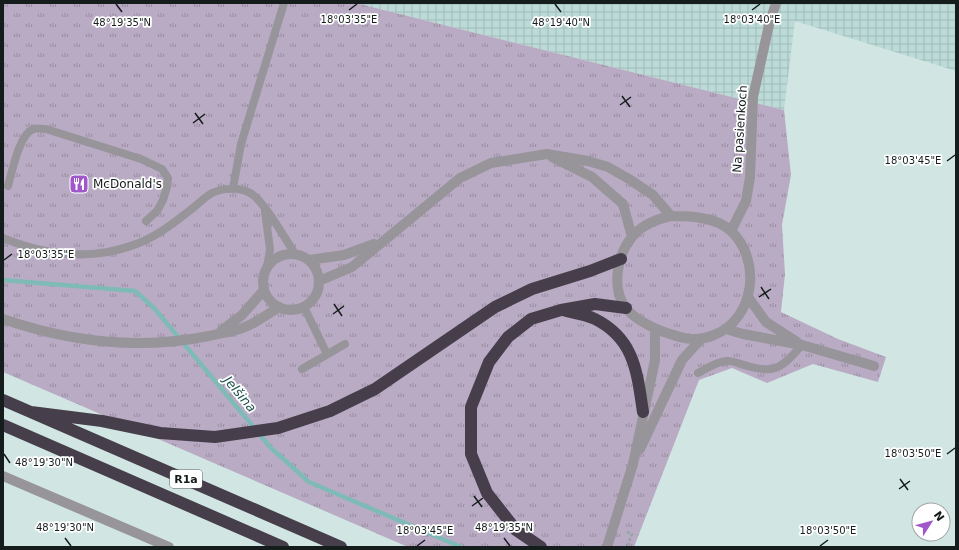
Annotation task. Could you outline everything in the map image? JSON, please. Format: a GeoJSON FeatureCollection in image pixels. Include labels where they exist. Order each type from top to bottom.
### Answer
{"type":"FeatureCollection","features":[{"type":"Feature","properties":{"kind":"highway"},"geometry":{"type":"LineString","coordinates":[[30,412],[102,421],[160,433],[215,436],[278,428],[330,411],[374,389],[495,307],[532,289],[590,271],[621,259]]}},
{"type":"Feature","properties":{"kind":"highway"},"geometry":{"type":"LineString","coordinates":[[541,547],[516,530],[487,493],[471,454],[471,407],[489,362],[508,337],[531,319],[561,310],[595,304],[626,308]]}},
{"type":"Feature","properties":{"kind":"highway"},"geometry":{"type":"LineString","coordinates":[[561,310],[594,318],[611,329],[630,351],[638,378],[643,412]]}},
{"type":"Feature","properties":{"kind":"highway","name":"R1a"},"geometry":{"type":"LineString","coordinates":[[3,400],[341,547]]}},
{"type":"Feature","properties":{"kind":"highway","name":"R1a"},"geometry":{"type":"LineString","coordinates":[[3,425],[282,547]]}},
{"type":"Feature","properties":{"kind":"street","name":"Na pasienkoch"},"geometry":{"type":"LineString","coordinates":[[731,231],[746,200],[750,177],[753,97],[769,25],[776,3]]}},
{"type":"Feature","properties":{"kind":"street"},"geometry":{"type":"LineString","coordinates":[[319,282],[352,267],[460,178],[491,162],[547,154],[571,157],[608,168],[629,179],[653,195],[671,216]]}},
{"type":"Feature","properties":{"kind":"street"},"geometry":{"type":"LineString","coordinates":[[547,154],[592,177],[623,204],[632,237]]}},
{"type":"Feature","properties":{"kind":"street"},"geometry":{"type":"LineString","coordinates":[[671,216],[696,218],[717,222],[731,231],[743,245],[750,261],[751,279],[748,297],[740,314],[726,329],[701,339],[687,340],[655,329],[640,321],[626,308],[619,293],[617,276],[621,259],[632,237],[657,219],[671,216]]}},
{"type":"Feature","properties":{"kind":"street"},"geometry":{"type":"LineString","coordinates":[[309,260],[316,270],[319,282],[317,292],[312,300],[304,307],[291,310],[279,307],[270,300],[264,290],[263,278],[267,266],[274,259],[284,254],[295,254],[309,260],[344,256],[382,241]]}},
{"type":"Feature","properties":{"kind":"street"},"geometry":{"type":"LineString","coordinates":[[218,334],[242,315],[264,290]]}},
{"type":"Feature","properties":{"kind":"street"},"geometry":{"type":"LineString","coordinates":[[748,297],[766,322],[802,345]]}},
{"type":"Feature","properties":{"kind":"street"},"geometry":{"type":"LineString","coordinates":[[3,319],[31,328],[78,339],[162,343],[218,334],[245,327],[279,307]]}},
{"type":"Feature","properties":{"kind":"street"},"geometry":{"type":"LineString","coordinates":[[607,547],[633,464],[655,360],[655,329]]}},
{"type":"Feature","properties":{"kind":"street"},"geometry":{"type":"LineString","coordinates":[[726,329],[743,334],[802,345],[874,366]]}},
{"type":"Feature","properties":{"kind":"street"},"geometry":{"type":"LineString","coordinates":[[633,464],[682,360],[701,339]]}},
{"type":"Feature","properties":{"kind":"street"},"geometry":{"type":"LineString","coordinates":[[3,476],[169,547]]}},
{"type":"Feature","properties":{"kind":"lane"},"geometry":{"type":"LineString","coordinates":[[233,188],[241,144],[284,3]]}},
{"type":"Feature","properties":{"kind":"lane"},"geometry":{"type":"LineString","coordinates":[[8,186],[22,140],[27,133],[34,128],[46,129],[141,158],[162,169],[168,178],[168,187],[164,200],[146,221]]}},
{"type":"Feature","properties":{"kind":"lane"},"geometry":{"type":"LineString","coordinates":[[3,238],[52,253],[78,255],[101,254],[138,243],[158,233],[213,193],[233,188],[251,193],[264,208],[295,254]]}},
{"type":"Feature","properties":{"kind":"lane"},"geometry":{"type":"LineString","coordinates":[[264,208],[270,248],[267,266]]}},
{"type":"Feature","properties":{"kind":"lane"},"geometry":{"type":"LineString","coordinates":[[304,307],[327,354]]}},
{"type":"Feature","properties":{"kind":"lane"},"geometry":{"type":"LineString","coordinates":[[302,369],[345,344]]}},
{"type":"Feature","properties":{"kind":"lane"},"geometry":{"type":"LineString","coordinates":[[698,373],[728,360],[756,369],[769,370],[784,364],[802,345]]}},
{"type":"Feature","properties":{"kind":"path"},"geometry":{"type":"LineString","coordinates":[[627,532],[632,534],[627,547]]}},
{"type":"Feature","properties":{"kind":"shaded area"},"geometry":{"type":"Polygon","coordinates":[[[356,3],[956,3],[956,71],[795,21],[784,110],[356,3]]]}},
{"type":"Feature","properties":{"kind":"green space"},"geometry":{"type":"Polygon","coordinates":[[[3,3],[356,3],[784,110],[791,175],[782,225],[785,274],[781,312],[838,339],[886,357],[878,382],[813,364],[767,383],[732,368],[699,380],[634,547],[408,547],[3,372],[3,3]]]}},
{"type":"Feature","properties":{"kind":"waterway","name":"Jelšina"},"geometry":{"type":"LineString","coordinates":[[3,280],[135,291],[154,308],[271,448],[309,482],[461,547]]}},
{"type":"Feature","properties":{"kind":"place","name":"McDonald's"},"geometry":{"type":"Point","coordinates":[79,184]}}]}
